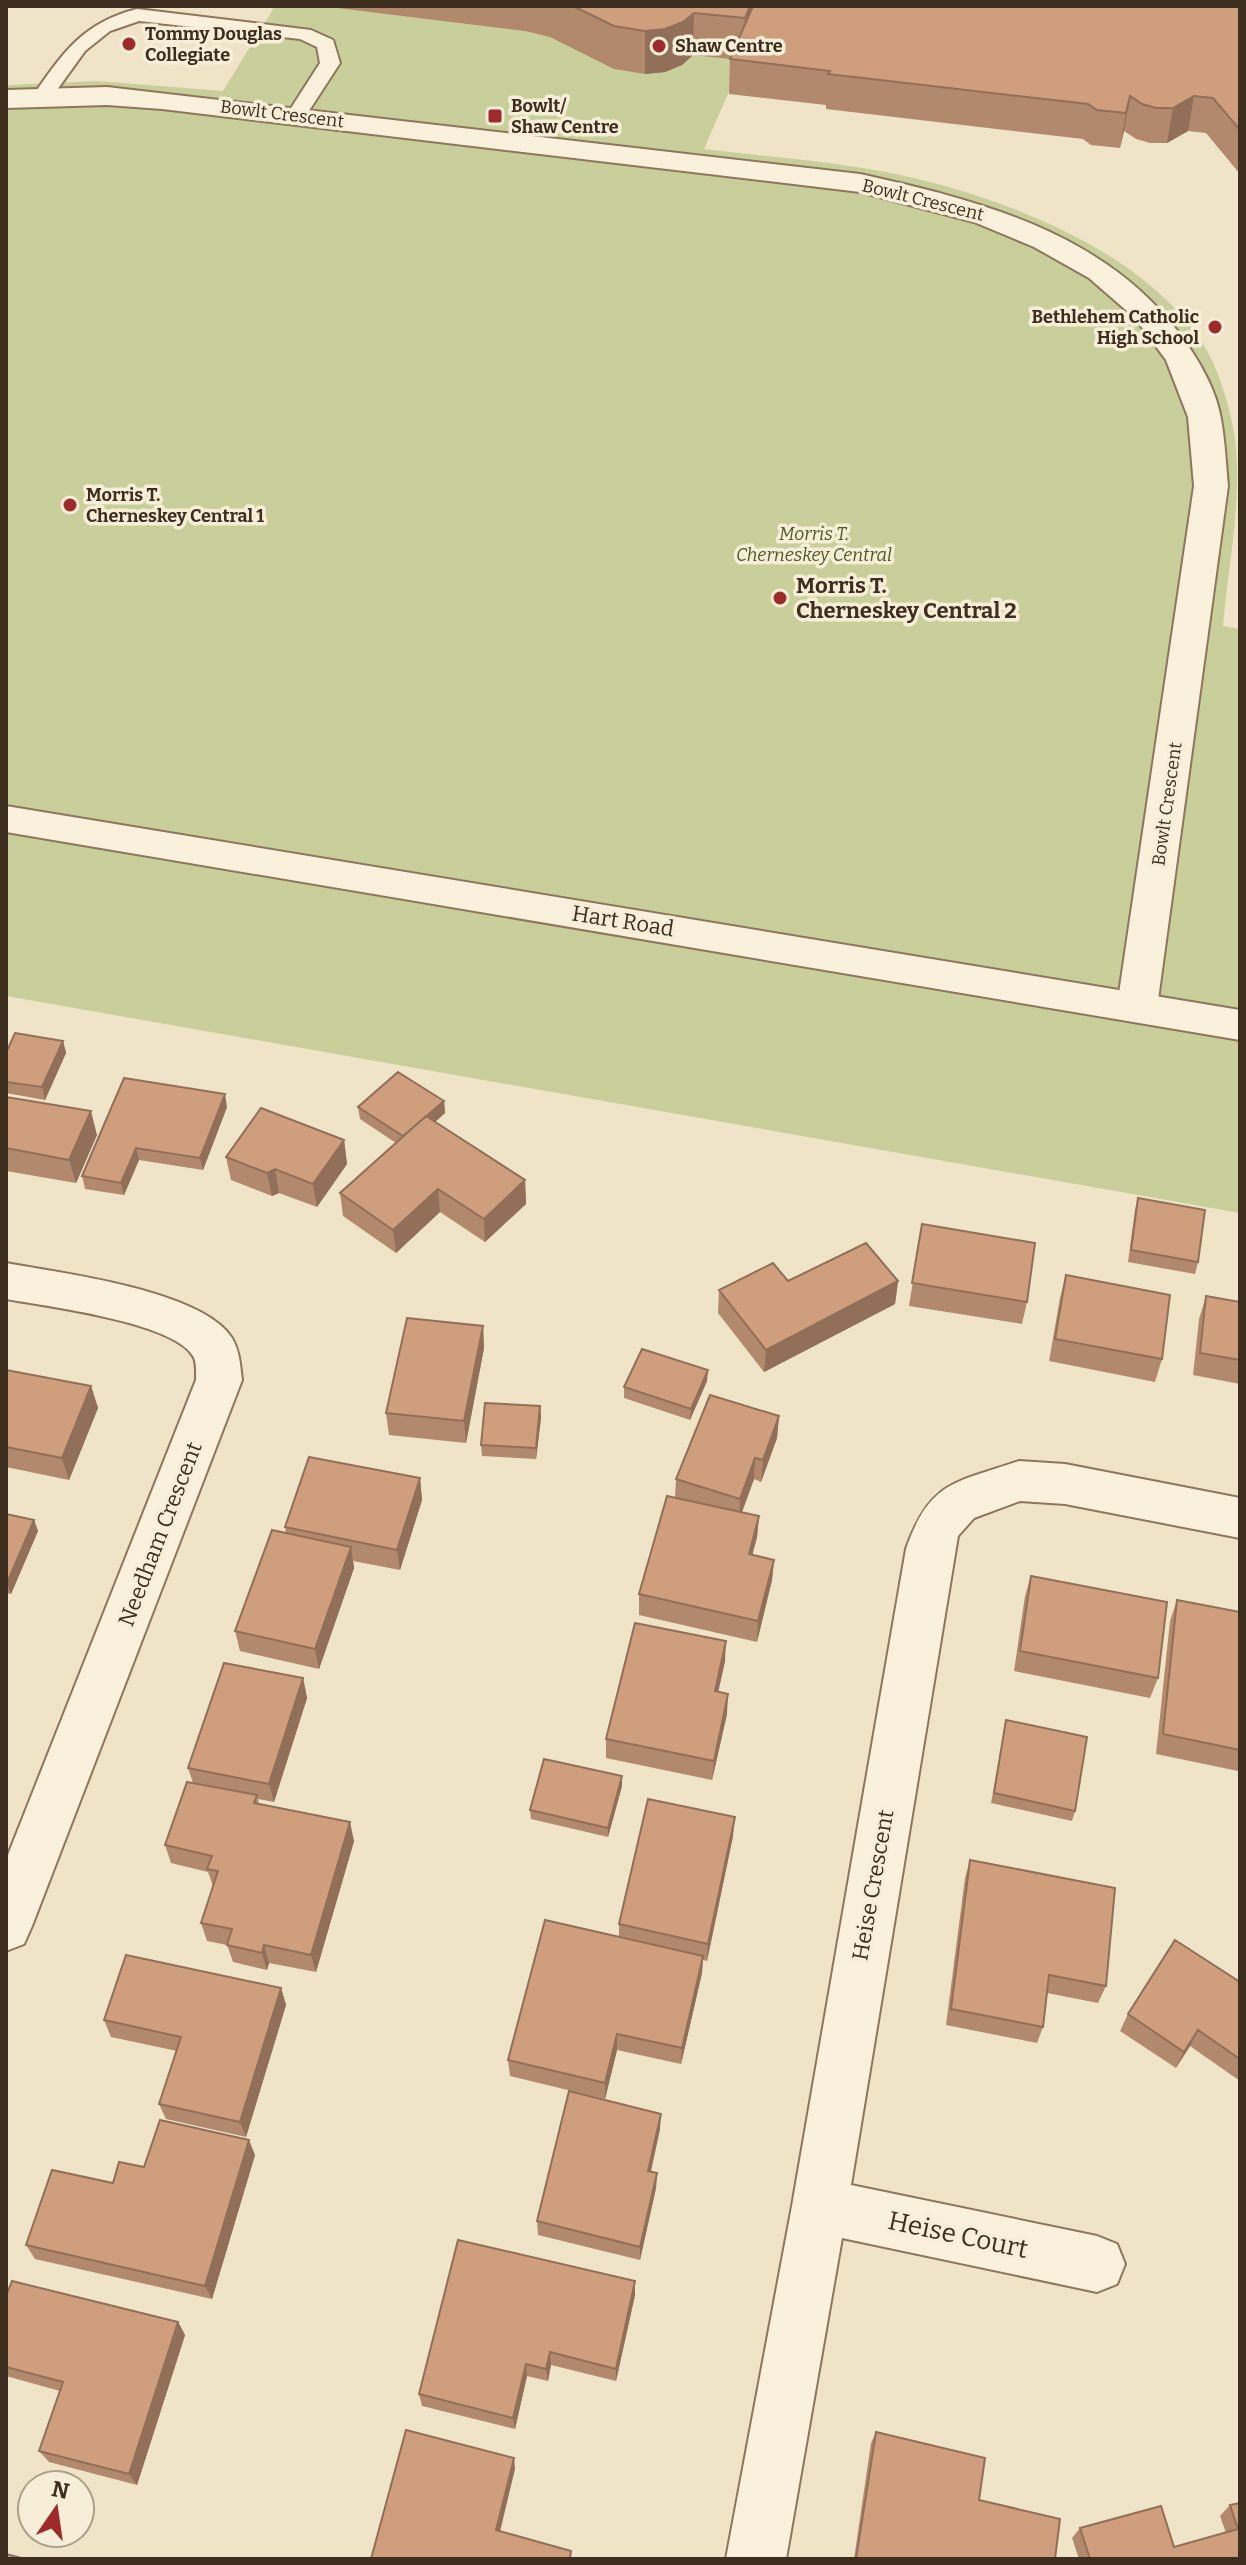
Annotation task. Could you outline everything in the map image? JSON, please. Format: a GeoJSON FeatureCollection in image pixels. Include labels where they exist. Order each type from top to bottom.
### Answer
{"type":"FeatureCollection","features":[{"type":"Feature","properties":{"kind":"street","name":"Bowlt Crescent"},"geometry":{"type":"LineString","coordinates":[[6,99],[162,100],[821,178],[903,191],[984,214],[1060,247],[1095,267],[1151,313],[1187,365],[1200,394],[1213,451],[1209,501],[1137,1007]]}},
{"type":"Feature","properties":{"kind":"street","name":"Hart Road"},"geometry":{"type":"LineString","coordinates":[[6,819],[1240,1025]]}},
{"type":"Feature","properties":{"kind":"street","name":"Needham Crescent"},"geometry":{"type":"LineString","coordinates":[[6,1281],[135,1306],[201,1331],[216,1351],[219,1380],[6,1926]]}},
{"type":"Feature","properties":{"kind":"street","name":"Heise Crescent"},"geometry":{"type":"LineString","coordinates":[[756,2559],[820,2206],[930,1549],[938,1525],[957,1504],[1019,1481],[1065,1484],[1240,1518]]}},
{"type":"Feature","properties":{"kind":"street","name":"Heise Court"},"geometry":{"type":"LineString","coordinates":[[820,2206],[1097,2264]]}},
{"type":"Feature","properties":{"kind":"lane"},"geometry":{"type":"LineString","coordinates":[[42,97],[78,47],[103,27],[137,15],[304,34],[326,44],[330,63],[296,116]]}},
{"type":"Feature","properties":{"kind":"green space","name":"Morris T. Cherneskey Central"},"geometry":{"type":"Polygon","coordinates":[[[275,6],[782,6],[763,13],[704,149],[824,162],[896,174],[979,196],[1065,231],[1106,254],[1143,280],[1176,309],[1202,342],[1217,372],[1231,417],[1236,450],[1236,500],[1223,626],[1240,629],[1240,1213],[6,996],[6,85],[97,81],[223,91],[275,6]]]}},
{"type":"Feature","properties":{"kind":"building"},"geometry":{"type":"Polygon","coordinates":[[[573,6],[750,6],[745,18],[694,13],[683,22],[665,29],[645,31],[614,26],[573,6]]]}},
{"type":"Feature","properties":{"kind":"building"},"geometry":{"type":"Polygon","coordinates":[[[753,6],[1240,6],[1240,130],[1213,98],[1194,96],[1173,108],[1156,108],[1130,96],[1126,113],[1097,110],[1088,104],[828,74],[830,71],[730,59],[753,6]]]}},
{"type":"Feature","properties":{"kind":"building"},"geometry":{"type":"Polygon","coordinates":[[[15,1033],[63,1041],[42,1087],[6,1082],[6,1053],[15,1033]]]}},
{"type":"Feature","properties":{"kind":"building"},"geometry":{"type":"Polygon","coordinates":[[[398,1072],[444,1101],[403,1136],[358,1107],[398,1072]]]}},
{"type":"Feature","properties":{"kind":"building"},"geometry":{"type":"Polygon","coordinates":[[[124,1078],[225,1094],[200,1158],[136,1148],[121,1183],[82,1176],[124,1078]]]}},
{"type":"Feature","properties":{"kind":"building"},"geometry":{"type":"Polygon","coordinates":[[[6,1097],[91,1111],[69,1160],[6,1148],[6,1097]]]}},
{"type":"Feature","properties":{"kind":"building"},"geometry":{"type":"Polygon","coordinates":[[[261,1108],[344,1140],[313,1184],[275,1169],[267,1173],[226,1157],[261,1108]]]}},
{"type":"Feature","properties":{"kind":"building"},"geometry":{"type":"Polygon","coordinates":[[[426,1116],[525,1180],[484,1219],[438,1189],[393,1230],[340,1193],[426,1116]]]}},
{"type":"Feature","properties":{"kind":"building"},"geometry":{"type":"Polygon","coordinates":[[[1138,1198],[1205,1210],[1198,1262],[1131,1250],[1138,1198]]]}},
{"type":"Feature","properties":{"kind":"building"},"geometry":{"type":"Polygon","coordinates":[[[922,1224],[1035,1243],[1027,1302],[912,1283],[922,1224]]]}},
{"type":"Feature","properties":{"kind":"building"},"geometry":{"type":"Polygon","coordinates":[[[866,1243],[898,1281],[766,1350],[719,1290],[773,1263],[788,1281],[866,1243]]]}},
{"type":"Feature","properties":{"kind":"building"},"geometry":{"type":"Polygon","coordinates":[[[1066,1275],[1170,1295],[1162,1359],[1055,1339],[1066,1275]]]}},
{"type":"Feature","properties":{"kind":"building"},"geometry":{"type":"Polygon","coordinates":[[[1206,1296],[1240,1302],[1240,1360],[1200,1353],[1206,1296]]]}},
{"type":"Feature","properties":{"kind":"building"},"geometry":{"type":"Polygon","coordinates":[[[407,1318],[483,1326],[464,1421],[386,1413],[407,1318]]]}},
{"type":"Feature","properties":{"kind":"building"},"geometry":{"type":"Polygon","coordinates":[[[642,1349],[708,1370],[691,1409],[624,1387],[642,1349]]]}},
{"type":"Feature","properties":{"kind":"building"},"geometry":{"type":"Polygon","coordinates":[[[6,1370],[91,1386],[62,1458],[6,1447],[6,1370]]]}},
{"type":"Feature","properties":{"kind":"building"},"geometry":{"type":"Polygon","coordinates":[[[710,1395],[779,1416],[763,1460],[755,1458],[740,1499],[676,1479],[710,1395]]]}},
{"type":"Feature","properties":{"kind":"building"},"geometry":{"type":"Polygon","coordinates":[[[485,1403],[540,1406],[536,1448],[481,1445],[485,1403]]]}},
{"type":"Feature","properties":{"kind":"building"},"geometry":{"type":"Polygon","coordinates":[[[309,1457],[420,1478],[397,1550],[285,1527],[309,1457]]]}},
{"type":"Feature","properties":{"kind":"building"},"geometry":{"type":"Polygon","coordinates":[[[667,1496],[759,1516],[749,1554],[774,1560],[758,1621],[639,1594],[667,1496]]]}},
{"type":"Feature","properties":{"kind":"building"},"geometry":{"type":"Polygon","coordinates":[[[6,1514],[34,1520],[7,1583],[6,1583],[6,1514]]]}},
{"type":"Feature","properties":{"kind":"building"},"geometry":{"type":"Polygon","coordinates":[[[272,1530],[351,1547],[315,1649],[235,1631],[272,1530]]]}},
{"type":"Feature","properties":{"kind":"building"},"geometry":{"type":"Polygon","coordinates":[[[1031,1576],[1167,1602],[1158,1678],[1020,1651],[1031,1576]]]}},
{"type":"Feature","properties":{"kind":"building"},"geometry":{"type":"Polygon","coordinates":[[[1177,1600],[1240,1612],[1240,1750],[1163,1734],[1177,1600]]]}},
{"type":"Feature","properties":{"kind":"building"},"geometry":{"type":"Polygon","coordinates":[[[635,1623],[726,1641],[715,1691],[728,1694],[714,1761],[606,1739],[635,1623]]]}},
{"type":"Feature","properties":{"kind":"building"},"geometry":{"type":"Polygon","coordinates":[[[224,1663],[303,1678],[269,1784],[188,1768],[224,1663]]]}},
{"type":"Feature","properties":{"kind":"building"},"geometry":{"type":"Polygon","coordinates":[[[1006,1720],[1087,1737],[1075,1811],[994,1793],[1006,1720]]]}},
{"type":"Feature","properties":{"kind":"building"},"geometry":{"type":"Polygon","coordinates":[[[544,1759],[622,1776],[608,1828],[530,1810],[544,1759]]]}},
{"type":"Feature","properties":{"kind":"building"},"geometry":{"type":"Polygon","coordinates":[[[187,1782],[257,1795],[254,1803],[350,1822],[311,1955],[264,1945],[262,1953],[227,1945],[232,1929],[201,1923],[218,1871],[207,1869],[212,1856],[165,1845],[187,1782]]]}},
{"type":"Feature","properties":{"kind":"building"},"geometry":{"type":"Polygon","coordinates":[[[648,1799],[735,1817],[708,1944],[619,1924],[648,1799]]]}},
{"type":"Feature","properties":{"kind":"building"},"geometry":{"type":"Polygon","coordinates":[[[970,1860],[1115,1888],[1106,1986],[1049,1975],[1043,2027],[951,2009],[970,1860]]]}},
{"type":"Feature","properties":{"kind":"building"},"geometry":{"type":"Polygon","coordinates":[[[545,1920],[703,1956],[682,2048],[617,2034],[605,2083],[508,2060],[545,1920]]]}},
{"type":"Feature","properties":{"kind":"building"},"geometry":{"type":"Polygon","coordinates":[[[1175,1940],[1240,1982],[1240,2059],[1198,2030],[1184,2052],[1128,2014],[1175,1940]]]}},
{"type":"Feature","properties":{"kind":"building"},"geometry":{"type":"Polygon","coordinates":[[[126,1955],[281,1988],[240,2122],[159,2104],[181,2037],[104,2020],[126,1955]]]}},
{"type":"Feature","properties":{"kind":"building"},"geometry":{"type":"Polygon","coordinates":[[[569,2091],[661,2114],[648,2171],[657,2173],[640,2247],[537,2221],[569,2091]]]}},
{"type":"Feature","properties":{"kind":"building"},"geometry":{"type":"Polygon","coordinates":[[[160,2120],[249,2140],[205,2286],[26,2245],[52,2170],[113,2183],[119,2162],[144,2167],[160,2120]]]}},
{"type":"Feature","properties":{"kind":"building"},"geometry":{"type":"Polygon","coordinates":[[[458,2240],[635,2281],[616,2369],[550,2352],[546,2369],[526,2364],[513,2418],[419,2394],[458,2240]]]}},
{"type":"Feature","properties":{"kind":"building"},"geometry":{"type":"Polygon","coordinates":[[[12,2281],[178,2322],[129,2474],[39,2451],[63,2382],[6,2367],[6,2296],[12,2281]]]}},
{"type":"Feature","properties":{"kind":"building"},"geometry":{"type":"Polygon","coordinates":[[[406,2430],[514,2458],[496,2530],[571,2551],[570,2559],[371,2559],[406,2430]]]}},
{"type":"Feature","properties":{"kind":"building"},"geometry":{"type":"Polygon","coordinates":[[[876,2432],[985,2458],[979,2500],[1060,2519],[1055,2559],[856,2559],[876,2432]]]}},
{"type":"Feature","properties":{"kind":"building"},"geometry":{"type":"Polygon","coordinates":[[[1240,2503],[1240,2559],[1090,2559],[1080,2528],[1161,2506],[1174,2547],[1238,2529],[1230,2505],[1240,2503]]]}},
{"type":"Feature","properties":{"kind":"building"},"geometry":{"type":"Polygon","coordinates":[[[6,2554],[25,2559],[6,2559],[6,2554]]]}},
{"type":"Feature","properties":{"kind":"place","name":"Tommy Douglas Collegiate"},"geometry":{"type":"Point","coordinates":[129,44]}},
{"type":"Feature","properties":{"kind":"place","name":"Shaw Centre"},"geometry":{"type":"Point","coordinates":[659,46]}},
{"type":"Feature","properties":{"kind":"place","name":"Bowlt/ Shaw Centre"},"geometry":{"type":"Point","coordinates":[495,116]}},
{"type":"Feature","properties":{"kind":"place","name":"Bethlehem Catholic High School"},"geometry":{"type":"Point","coordinates":[1215,327]}},
{"type":"Feature","properties":{"kind":"place","name":"Morris T. Cherneskey Central 1"},"geometry":{"type":"Point","coordinates":[70,505]}},
{"type":"Feature","properties":{"kind":"place","name":"Morris T. Cherneskey Central 2"},"geometry":{"type":"Point","coordinates":[780,598]}}]}
